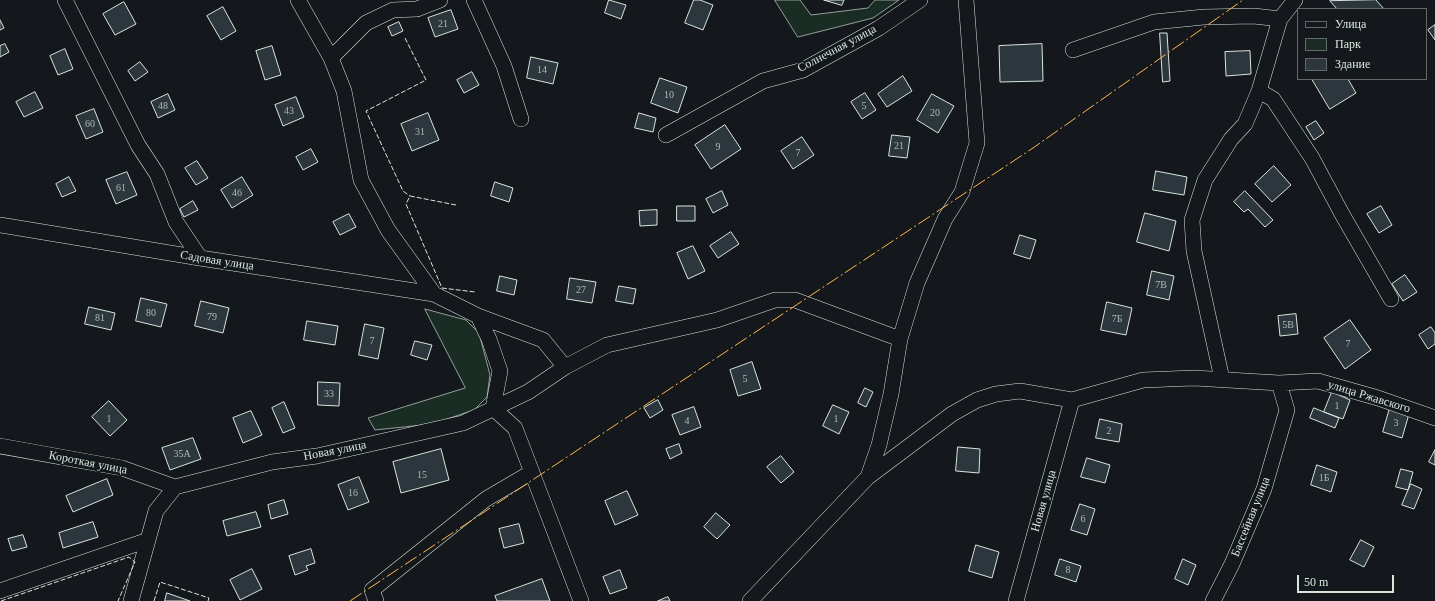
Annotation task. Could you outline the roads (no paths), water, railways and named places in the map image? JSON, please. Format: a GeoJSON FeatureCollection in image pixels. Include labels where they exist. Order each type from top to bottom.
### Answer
{"type":"FeatureCollection","features":[{"type":"Feature","properties":{"kind":"street"},"geometry":{"type":"LineString","coordinates":[[65,0],[138,145],[157,174],[176,222],[200,258]]}},
{"type":"Feature","properties":{"kind":"street"},"geometry":{"type":"LineString","coordinates":[[298,0],[331,58],[344,91],[361,180],[388,230],[434,294],[478,316],[543,340],[565,367]]}},
{"type":"Feature","properties":{"kind":"street"},"geometry":{"type":"LineString","coordinates":[[331,58],[366,23],[393,10],[417,9],[440,0]]}},
{"type":"Feature","properties":{"kind":"street"},"geometry":{"type":"LineString","coordinates":[[474,0],[504,66],[521,119]]}},
{"type":"Feature","properties":{"kind":"street","name":"Солнечная улица"},"geometry":{"type":"LineString","coordinates":[[666,135],[764,81],[803,70],[879,28],[920,0]]}},
{"type":"Feature","properties":{"kind":"street"},"geometry":{"type":"LineString","coordinates":[[868,477],[879,445],[888,408],[900,339],[917,283],[945,219],[962,192],[977,143],[966,0]]}},
{"type":"Feature","properties":{"kind":"street"},"geometry":{"type":"LineString","coordinates":[[1222,379],[1194,251],[1192,220],[1205,180],[1231,139],[1245,124],[1259,91],[1280,19],[1295,0]]}},
{"type":"Feature","properties":{"kind":"street"},"geometry":{"type":"LineString","coordinates":[[1073,50],[1154,22],[1204,17],[1254,16],[1280,19]]}},
{"type":"Feature","properties":{"kind":"street"},"geometry":{"type":"LineString","coordinates":[[1259,91],[1273,99],[1312,158],[1342,214],[1391,299]]}},
{"type":"Feature","properties":{"kind":"street","name":"Садовая улица"},"geometry":{"type":"LineString","coordinates":[[0,225],[434,294]]}},
{"type":"Feature","properties":{"kind":"street","name":"Новая улица"},"geometry":{"type":"LineString","coordinates":[[175,487],[272,462],[317,456],[463,423],[528,392],[565,367],[607,345],[717,320],[775,300],[796,300],[900,339]]}},
{"type":"Feature","properties":{"kind":"street"},"geometry":{"type":"LineString","coordinates":[[478,316],[489,339],[500,371],[493,408],[515,428],[581,601]]}},
{"type":"Feature","properties":{"kind":"street","name":"улица Ржавского"},"geometry":{"type":"LineString","coordinates":[[1072,400],[1144,380],[1222,379],[1279,382],[1318,381],[1378,398],[1435,418]]}},
{"type":"Feature","properties":{"kind":"street","name":"Бассейная улица"},"geometry":{"type":"LineString","coordinates":[[1213,601],[1232,564],[1264,489],[1287,410],[1279,382]]}},
{"type":"Feature","properties":{"kind":"street"},"geometry":{"type":"LineString","coordinates":[[750,601],[868,477],[952,414],[976,400],[996,394],[1020,391],[1072,400]]}},
{"type":"Feature","properties":{"kind":"street","name":"Новая улица"},"geometry":{"type":"LineString","coordinates":[[1016,601],[1072,400]]}},
{"type":"Feature","properties":{"kind":"street","name":"Короткая улица"},"geometry":{"type":"LineString","coordinates":[[0,446],[122,468],[175,487]]}},
{"type":"Feature","properties":{"kind":"street"},"geometry":{"type":"LineString","coordinates":[[376,601],[372,590],[486,499],[532,472]]}},
{"type":"Feature","properties":{"kind":"street"},"geometry":{"type":"LineString","coordinates":[[131,601],[156,511],[175,487]]}},
{"type":"Feature","properties":{"kind":"street"},"geometry":{"type":"LineString","coordinates":[[0,591],[148,540]]}}]}
